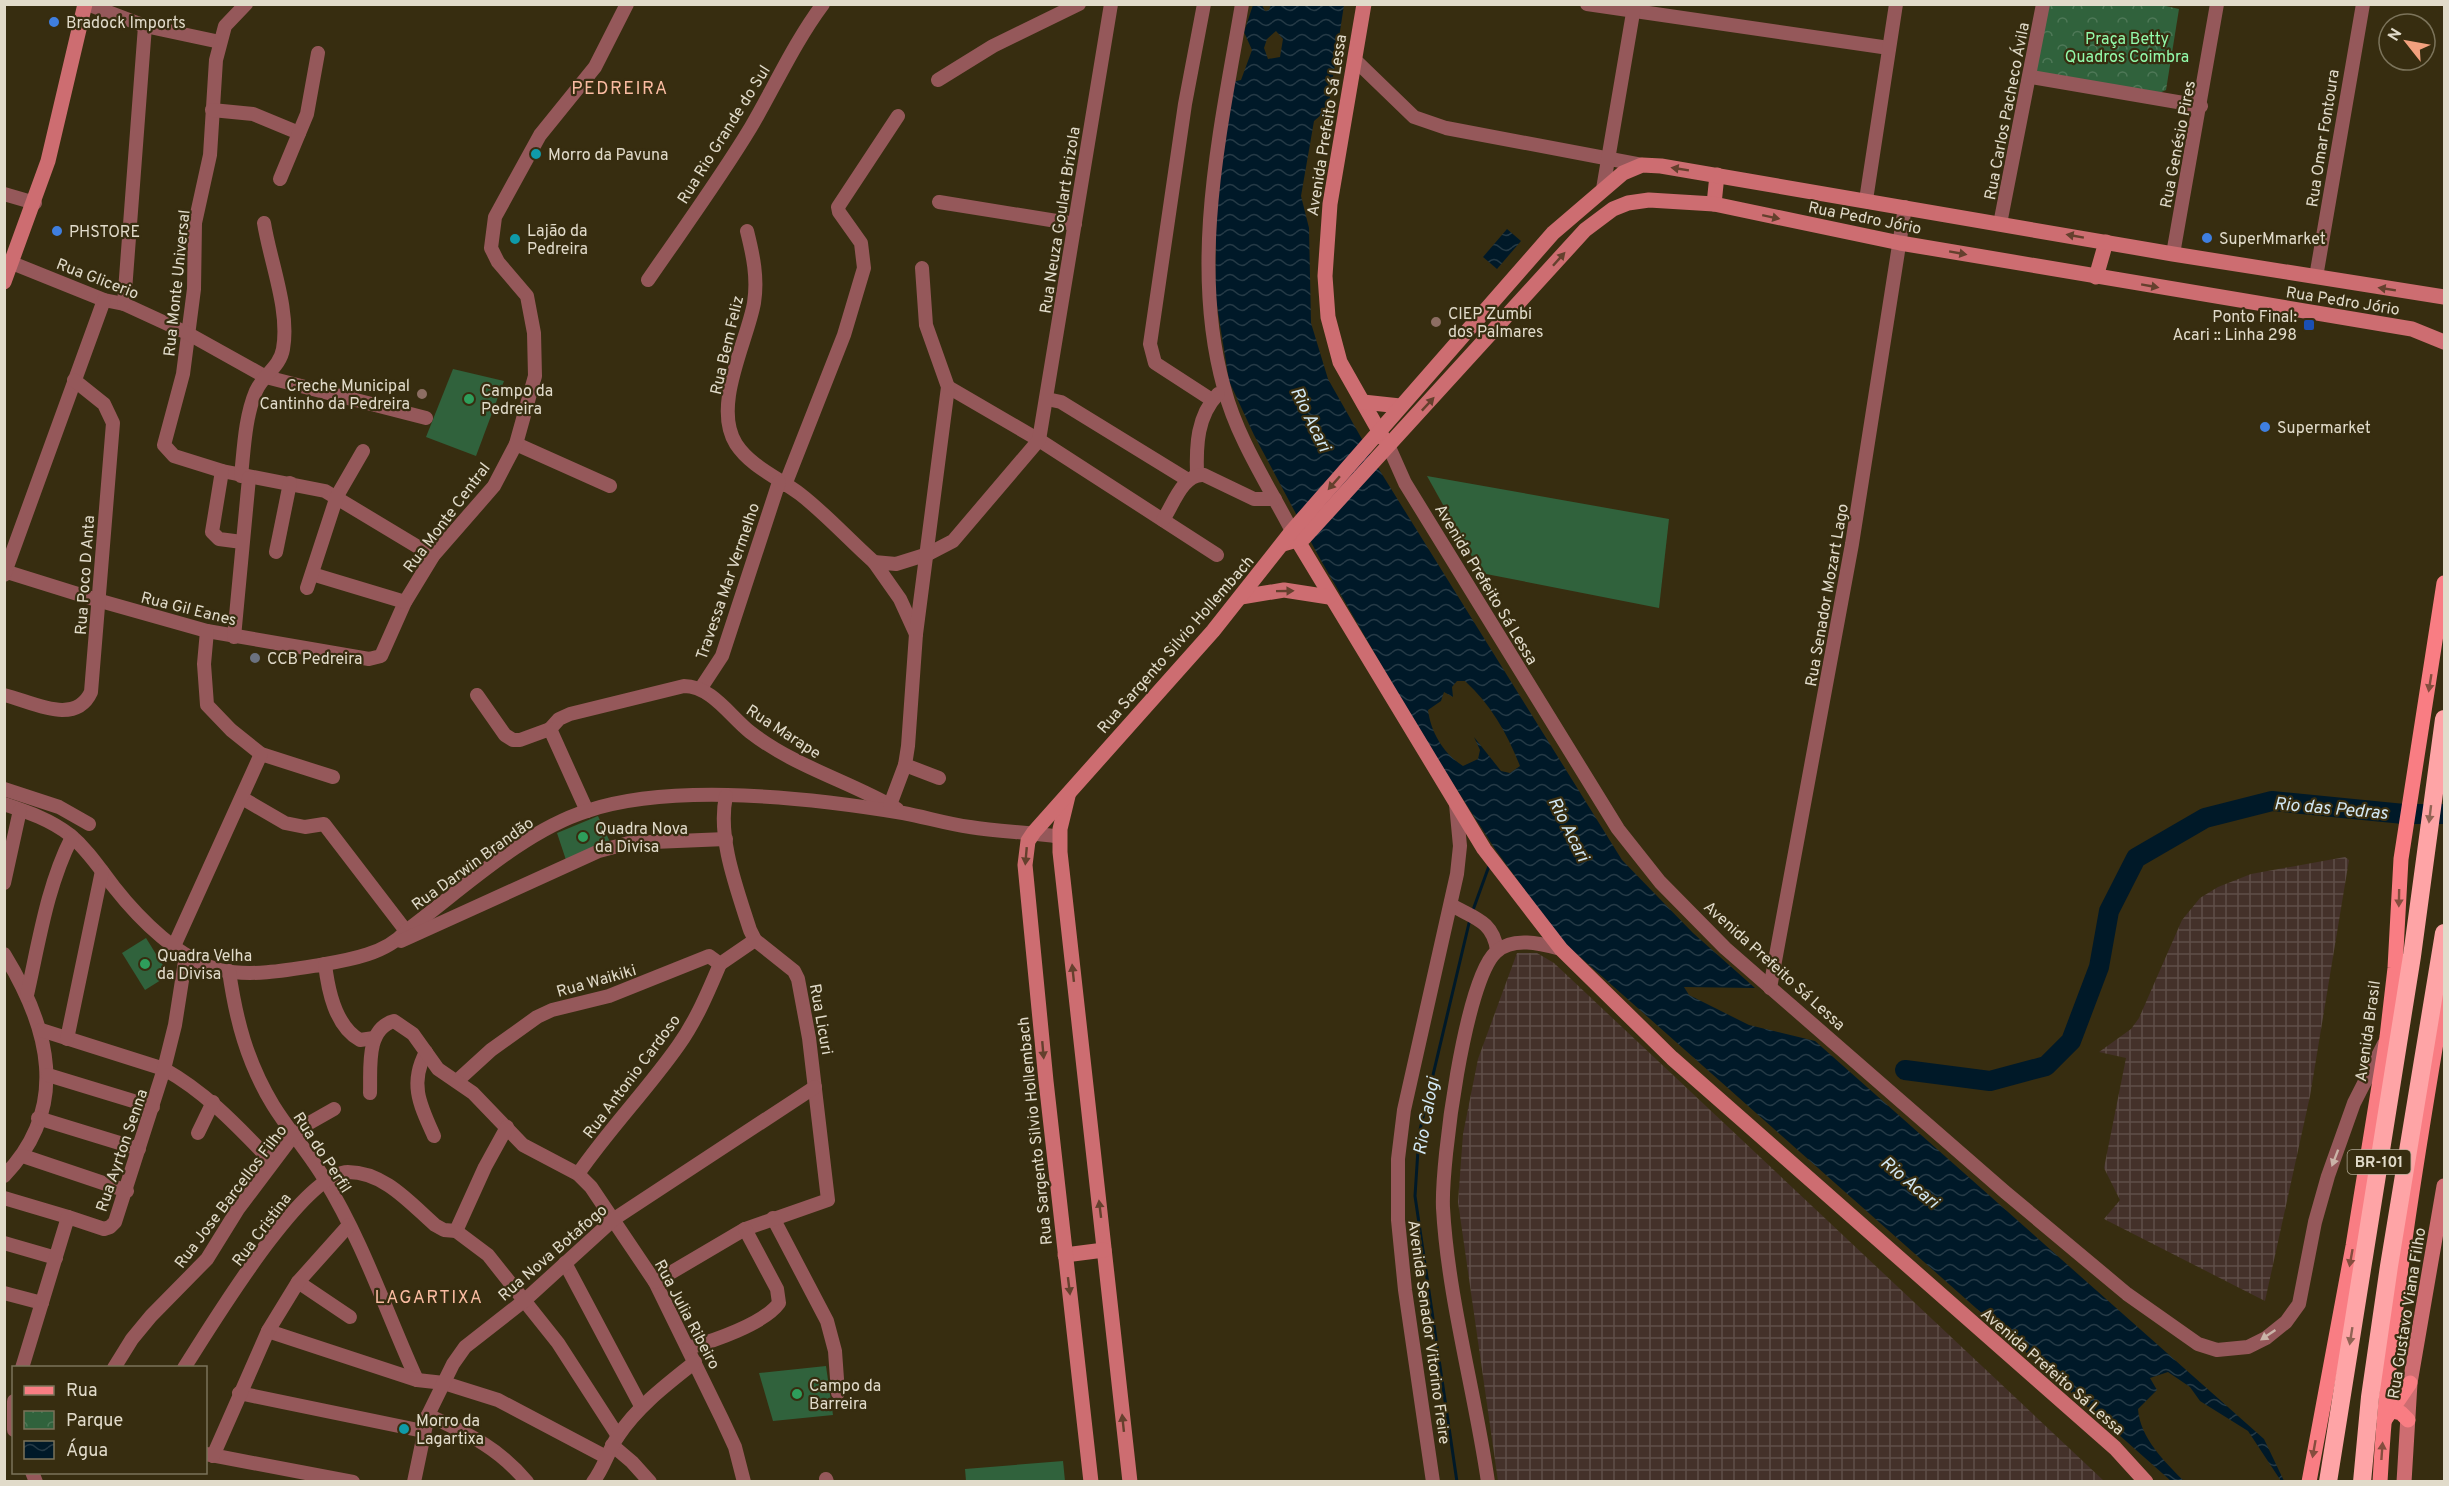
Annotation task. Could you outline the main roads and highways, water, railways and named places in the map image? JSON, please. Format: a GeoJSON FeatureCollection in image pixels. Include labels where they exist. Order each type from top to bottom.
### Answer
{"type":"FeatureCollection","features":[{"type":"Feature","properties":{"kind":"highway","name":"Avenida Brasil"},"geometry":{"type":"LineString","coordinates":[[2328,1482],[2412,956],[2433,787],[2445,719]]}},
{"type":"Feature","properties":{"kind":"highway","name":"BR-101"},"geometry":{"type":"LineString","coordinates":[[2362,1482],[2370,1397],[2389,1266],[2445,933]]}},
{"type":"Feature","properties":{"kind":"main road"},"geometry":{"type":"LineString","coordinates":[[4,282],[35,203],[86,4]]}},
{"type":"Feature","properties":{"kind":"main road","name":"Avenida Prefeito Sá Lessa"},"geometry":{"type":"LineString","coordinates":[[1364,4],[1330,204],[1325,276],[1333,342],[1340,362],[1363,402],[1375,436],[1385,452]]}},
{"type":"Feature","properties":{"kind":"main road","name":"Rua Pedro Jório"},"geometry":{"type":"LineString","coordinates":[[1642,165],[1717,175],[2316,278],[2445,297]]}},
{"type":"Feature","properties":{"kind":"main road","name":"Rua Sargento Silvio Hollembach"},"geometry":{"type":"LineString","coordinates":[[1091,1482],[1025,865],[1028,841],[1069,791],[1125,732],[1294,535],[1400,406],[1553,232],[1623,173],[1642,165]]}},
{"type":"Feature","properties":{"kind":"main road"},"geometry":{"type":"LineString","coordinates":[[1714,204],[1717,175]]}},
{"type":"Feature","properties":{"kind":"main road","name":"Rua Pedro Jório"},"geometry":{"type":"LineString","coordinates":[[1385,452],[1585,230],[1612,209],[1628,203],[1649,200],[1714,204],[1900,243],[2412,330],[2445,342]]}},
{"type":"Feature","properties":{"kind":"main road"},"geometry":{"type":"LineString","coordinates":[[2096,277],[2106,242]]}},
{"type":"Feature","properties":{"kind":"main road"},"geometry":{"type":"LineString","coordinates":[[1363,402],[1400,406]]}},
{"type":"Feature","properties":{"kind":"main road","name":"Rua Sargento Silvio Hollembach"},"geometry":{"type":"LineString","coordinates":[[1294,535],[1385,452]]}},
{"type":"Feature","properties":{"kind":"main road","name":"Avenida Prefeito Sá Lessa"},"geometry":{"type":"LineString","coordinates":[[1294,535],[1329,597],[1484,849],[1561,949],[1672,1058],[2115,1448],[2146,1482]]}},
{"type":"Feature","properties":{"kind":"main road","name":"Avenida Brasil"},"geometry":{"type":"LineString","coordinates":[[2309,1482],[2353,1246],[2387,1037],[2395,968],[2399,880],[2404,840],[2445,583]]}},
{"type":"Feature","properties":{"kind":"main road"},"geometry":{"type":"LineString","coordinates":[[1241,597],[1284,590],[1329,597]]}},
{"type":"Feature","properties":{"kind":"main road"},"geometry":{"type":"LineString","coordinates":[[1069,791],[1060,837],[1130,1482]]}},
{"type":"Feature","properties":{"kind":"main road"},"geometry":{"type":"LineString","coordinates":[[2380,1482],[2388,1416],[2397,1294],[2445,995]]}},
{"type":"Feature","properties":{"kind":"main road"},"geometry":{"type":"LineString","coordinates":[[2434,1054],[2445,1072]]}},
{"type":"Feature","properties":{"kind":"main road","name":"Rua Gustavo Viana Filho"},"geometry":{"type":"LineString","coordinates":[[2404,1482],[2410,1383],[2445,1186]]}},
{"type":"Feature","properties":{"kind":"main road"},"geometry":{"type":"LineString","coordinates":[[1065,1255],[1104,1250]]}},
{"type":"Feature","properties":{"kind":"main road"},"geometry":{"type":"LineString","coordinates":[[2388,1416],[2410,1383]]}},
{"type":"Feature","properties":{"kind":"main road"},"geometry":{"type":"LineString","coordinates":[[2388,1416],[2401,1413],[2408,1420]]}},
{"type":"Feature","properties":{"kind":"water","name":"Rio Acari"},"geometry":{"type":"Polygon","coordinates":[[[1253,5],[1262,5],[1265,11],[1269,10],[1271,5],[1344,5],[1326,123],[1321,115],[1314,121],[1301,196],[1309,228],[1311,323],[1328,379],[1380,471],[1622,860],[1693,933],[1755,988],[1684,987],[1689,995],[1749,1025],[1815,1041],[2264,1439],[2284,1481],[2281,1481],[2248,1431],[2200,1401],[2190,1387],[2168,1372],[2150,1378],[2157,1390],[2138,1409],[2148,1440],[2184,1481],[2171,1481],[1561,940],[1495,849],[1423,737],[1319,557],[1254,435],[1229,381],[1215,293],[1217,173],[1232,82],[1241,80],[1252,50],[1244,32],[1253,5]],[[1276,31],[1267,39],[1264,48],[1268,59],[1280,57],[1283,39],[1276,31]],[[1457,681],[1452,687],[1453,697],[1444,692],[1441,701],[1428,710],[1435,735],[1444,749],[1463,766],[1478,759],[1480,750],[1474,737],[1501,771],[1510,773],[1520,766],[1504,731],[1474,690],[1465,681],[1457,681]]]}},
{"type":"Feature","properties":{"kind":"water"},"geometry":{"type":"Polygon","coordinates":[[[1507,229],[1521,241],[1497,269],[1483,257],[1507,229]]]}},
{"type":"Feature","properties":{"kind":"waterway","name":"Rio das Pedras"},"geometry":{"type":"LineString","coordinates":[[1905,1070],[1990,1081],[2046,1066],[2071,1041],[2099,967],[2109,911],[2136,858],[2205,818],[2272,801],[2404,814],[2444,814]]}},
{"type":"Feature","properties":{"kind":"waterway","name":"Rio Calogi"},"geometry":{"type":"LineString","coordinates":[[1473,910],[1489,866]]}},
{"type":"Feature","properties":{"kind":"waterway","name":"Rio Calogi"},"geometry":{"type":"LineString","coordinates":[[1457,1482],[1415,1196],[1419,1134],[1470,919]]}},
{"type":"Feature","properties":{"kind":"place","name":"Bradock Imports"},"geometry":{"type":"Point","coordinates":[54,22]}},
{"type":"Feature","properties":{"kind":"place","name":"Morro da Pavuna"},"geometry":{"type":"Point","coordinates":[536,154]}},
{"type":"Feature","properties":{"kind":"place","name":"PHSTORE"},"geometry":{"type":"Point","coordinates":[57,231]}},
{"type":"Feature","properties":{"kind":"place","name":"SuperMmarket"},"geometry":{"type":"Point","coordinates":[2207,238]}},
{"type":"Feature","properties":{"kind":"place","name":"Lajão da Pedreira"},"geometry":{"type":"Point","coordinates":[515,239]}},
{"type":"Feature","properties":{"kind":"place","name":"CIEP Zumbi dos Palmares"},"geometry":{"type":"Point","coordinates":[1436,322]}},
{"type":"Feature","properties":{"kind":"place","name":"Ponto Final: Acari :: Linha 298"},"geometry":{"type":"Point","coordinates":[2309,325]}},
{"type":"Feature","properties":{"kind":"place","name":"Creche Municipal Cantinho da Pedreira"},"geometry":{"type":"Point","coordinates":[422,394]}},
{"type":"Feature","properties":{"kind":"place","name":"Campo da Pedreira"},"geometry":{"type":"Point","coordinates":[469,399]}},
{"type":"Feature","properties":{"kind":"place","name":"Supermarket"},"geometry":{"type":"Point","coordinates":[2265,427]}},
{"type":"Feature","properties":{"kind":"place","name":"CCB Pedreira"},"geometry":{"type":"Point","coordinates":[255,658]}},
{"type":"Feature","properties":{"kind":"place","name":"Quadra Nova da Divisa"},"geometry":{"type":"Point","coordinates":[583,837]}},
{"type":"Feature","properties":{"kind":"place","name":"Quadra Velha da Divisa"},"geometry":{"type":"Point","coordinates":[145,964]}},
{"type":"Feature","properties":{"kind":"place","name":"Campo da Barreira"},"geometry":{"type":"Point","coordinates":[797,1394]}},
{"type":"Feature","properties":{"kind":"place","name":"Morro da Lagartixa"},"geometry":{"type":"Point","coordinates":[404,1429]}},
{"type":"Feature","properties":{"kind":"district","name":"PEDREIRA"},"geometry":{"type":"Point","coordinates":[620,88]}},
{"type":"Feature","properties":{"kind":"district","name":"LAGARTIXA"},"geometry":{"type":"Point","coordinates":[429,1297]}},
{"type":"Feature","properties":{"kind":"park label","name":"Praça Betty Quadros Coimbra"},"geometry":{"type":"Point","coordinates":[2127,47]}}]}
